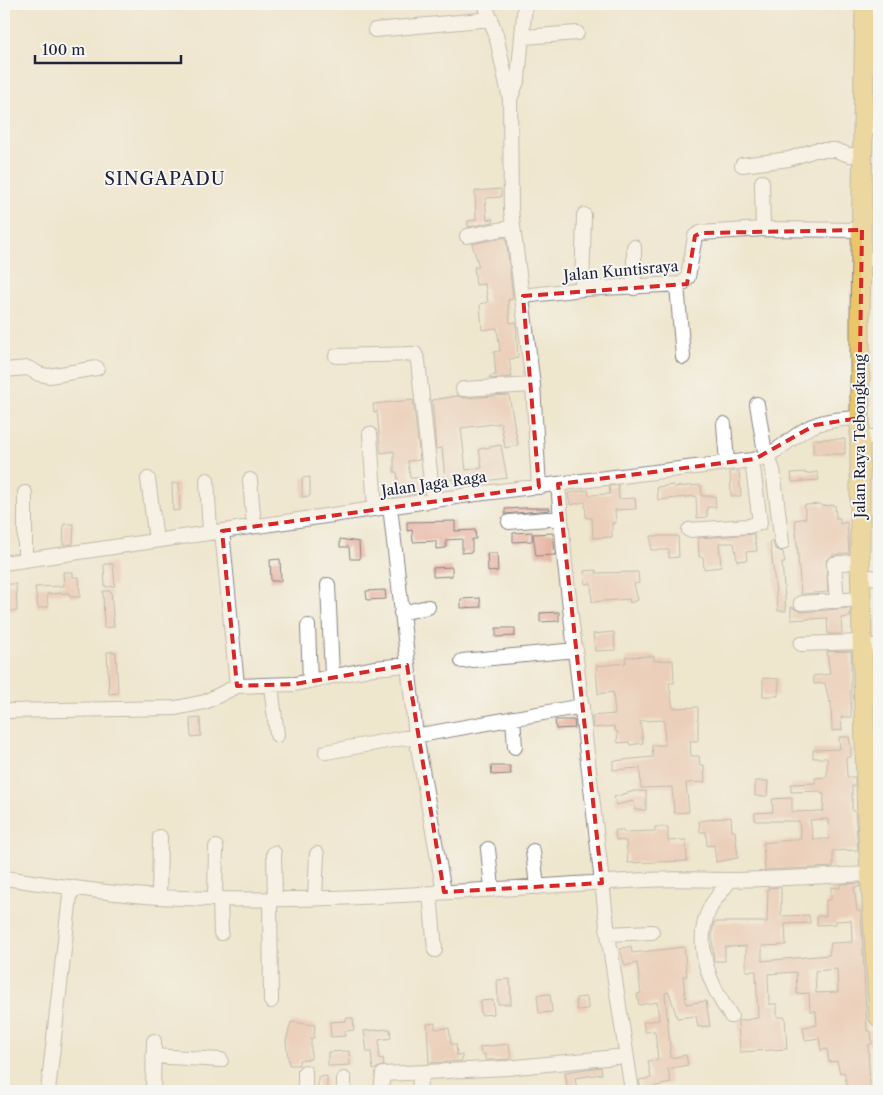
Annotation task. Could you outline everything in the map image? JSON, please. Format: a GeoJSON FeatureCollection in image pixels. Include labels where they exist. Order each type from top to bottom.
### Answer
{"type":"FeatureCollection","features":[{"type":"Feature","properties":{"kind":"main road","name":"Jalan Raya Tebongkang"},"geometry":{"type":"LineString","coordinates":[[865,4],[871,127],[862,155],[862,230],[870,259],[859,418],[860,569],[861,599],[868,644],[873,820],[872,867],[878,963],[879,1018]]}},
{"type":"Feature","properties":{"kind":"street"},"geometry":{"type":"LineString","coordinates":[[485,4],[491,19],[510,99],[513,227],[533,385],[539,487]]}},
{"type":"Feature","properties":{"kind":"street"},"geometry":{"type":"LineString","coordinates":[[510,99],[518,79],[524,37],[525,4]]}},
{"type":"Feature","properties":{"kind":"street"},"geometry":{"type":"LineString","coordinates":[[375,30],[491,19]]}},
{"type":"Feature","properties":{"kind":"street"},"geometry":{"type":"LineString","coordinates":[[524,37],[577,34]]}},
{"type":"Feature","properties":{"kind":"street"},"geometry":{"type":"LineString","coordinates":[[742,164],[789,159],[814,150],[835,150],[862,155]]}},
{"type":"Feature","properties":{"kind":"street"},"geometry":{"type":"LineString","coordinates":[[762,182],[764,229]]}},
{"type":"Feature","properties":{"kind":"street"},"geometry":{"type":"LineString","coordinates":[[582,289],[584,215]]}},
{"type":"Feature","properties":{"kind":"street"},"geometry":{"type":"LineString","coordinates":[[467,236],[513,227]]}},
{"type":"Feature","properties":{"kind":"street","name":"Jalan Kuntisraya"},"geometry":{"type":"LineString","coordinates":[[523,296],[582,289],[677,285],[687,281],[696,234],[764,229],[862,230]]}},
{"type":"Feature","properties":{"kind":"street"},"geometry":{"type":"LineString","coordinates":[[634,247],[634,288]]}},
{"type":"Feature","properties":{"kind":"street"},"geometry":{"type":"LineString","coordinates":[[677,285],[683,357]]}},
{"type":"Feature","properties":{"kind":"street"},"geometry":{"type":"LineString","coordinates":[[336,356],[415,354],[418,361],[433,500]]}},
{"type":"Feature","properties":{"kind":"street"},"geometry":{"type":"LineString","coordinates":[[4,370],[28,368],[49,376],[97,368]]}},
{"type":"Feature","properties":{"kind":"street"},"geometry":{"type":"LineString","coordinates":[[463,389],[533,385]]}},
{"type":"Feature","properties":{"kind":"street"},"geometry":{"type":"LineString","coordinates":[[689,530],[760,524],[757,404]]}},
{"type":"Feature","properties":{"kind":"street","name":"Jalan Jaga Raga"},"geometry":{"type":"LineString","coordinates":[[4,563],[375,508],[759,458],[815,425],[842,418],[859,418]]}},
{"type":"Feature","properties":{"kind":"street"},"geometry":{"type":"LineString","coordinates":[[724,424],[727,462]]}},
{"type":"Feature","properties":{"kind":"street"},"geometry":{"type":"LineString","coordinates":[[370,434],[375,508]]}},
{"type":"Feature","properties":{"kind":"street"},"geometry":{"type":"LineString","coordinates":[[859,436],[879,437]]}},
{"type":"Feature","properties":{"kind":"street"},"geometry":{"type":"LineString","coordinates":[[759,458],[773,470],[782,543]]}},
{"type":"Feature","properties":{"kind":"street"},"geometry":{"type":"LineString","coordinates":[[148,479],[156,540]]}},
{"type":"Feature","properties":{"kind":"street"},"geometry":{"type":"LineString","coordinates":[[207,480],[216,531],[237,686]]}},
{"type":"Feature","properties":{"kind":"street"},"geometry":{"type":"LineString","coordinates":[[250,480],[254,526]]}},
{"type":"Feature","properties":{"kind":"street"},"geometry":{"type":"LineString","coordinates":[[558,484],[608,934],[632,1091]]}},
{"type":"Feature","properties":{"kind":"street"},"geometry":{"type":"LineString","coordinates":[[24,493],[25,560]]}},
{"type":"Feature","properties":{"kind":"street"},"geometry":{"type":"LineString","coordinates":[[390,506],[416,736],[444,892]]}},
{"type":"Feature","properties":{"kind":"street"},"geometry":{"type":"LineString","coordinates":[[510,522],[561,518]]}},
{"type":"Feature","properties":{"kind":"street"},"geometry":{"type":"LineString","coordinates":[[836,601],[834,564],[860,569],[879,578]]}},
{"type":"Feature","properties":{"kind":"street"},"geometry":{"type":"LineString","coordinates":[[328,585],[332,675]]}},
{"type":"Feature","properties":{"kind":"street"},"geometry":{"type":"LineString","coordinates":[[801,603],[861,599]]}},
{"type":"Feature","properties":{"kind":"street"},"geometry":{"type":"LineString","coordinates":[[401,612],[428,607]]}},
{"type":"Feature","properties":{"kind":"street"},"geometry":{"type":"LineString","coordinates":[[308,626],[310,680]]}},
{"type":"Feature","properties":{"kind":"street"},"geometry":{"type":"LineString","coordinates":[[801,644],[868,644]]}},
{"type":"Feature","properties":{"kind":"street"},"geometry":{"type":"LineString","coordinates":[[462,661],[576,650]]}},
{"type":"Feature","properties":{"kind":"street"},"geometry":{"type":"LineString","coordinates":[[4,711],[176,708],[198,704],[237,686],[271,686],[332,675],[407,665]]}},
{"type":"Feature","properties":{"kind":"street"},"geometry":{"type":"LineString","coordinates":[[271,686],[277,735]]}},
{"type":"Feature","properties":{"kind":"street"},"geometry":{"type":"LineString","coordinates":[[326,752],[582,706]]}},
{"type":"Feature","properties":{"kind":"street"},"geometry":{"type":"LineString","coordinates":[[513,718],[515,747]]}},
{"type":"Feature","properties":{"kind":"street"},"geometry":{"type":"LineString","coordinates":[[159,897],[160,837]]}},
{"type":"Feature","properties":{"kind":"street"},"geometry":{"type":"LineString","coordinates":[[216,847],[217,898],[221,933]]}},
{"type":"Feature","properties":{"kind":"street"},"geometry":{"type":"LineString","coordinates":[[488,849],[492,888]]}},
{"type":"Feature","properties":{"kind":"street"},"geometry":{"type":"LineString","coordinates":[[533,851],[537,887]]}},
{"type":"Feature","properties":{"kind":"street"},"geometry":{"type":"LineString","coordinates":[[271,1001],[274,853]]}},
{"type":"Feature","properties":{"kind":"street"},"geometry":{"type":"LineString","coordinates":[[315,898],[318,854]]}},
{"type":"Feature","properties":{"kind":"street"},"geometry":{"type":"LineString","coordinates":[[4,878],[159,897],[272,899],[396,897],[492,888],[537,887],[648,879],[730,880],[872,867]]}},
{"type":"Feature","properties":{"kind":"street"},"geometry":{"type":"LineString","coordinates":[[730,880],[710,908],[702,936],[703,954],[717,996],[731,1016]]}},
{"type":"Feature","properties":{"kind":"street"},"geometry":{"type":"LineString","coordinates":[[48,1091],[71,887]]}},
{"type":"Feature","properties":{"kind":"street"},"geometry":{"type":"LineString","coordinates":[[430,893],[434,950]]}},
{"type":"Feature","properties":{"kind":"street"},"geometry":{"type":"LineString","coordinates":[[608,934],[652,932]]}},
{"type":"Feature","properties":{"kind":"street"},"geometry":{"type":"LineString","coordinates":[[153,1091],[154,1041]]}},
{"type":"Feature","properties":{"kind":"street"},"geometry":{"type":"LineString","coordinates":[[154,1056],[221,1060]]}},
{"type":"Feature","properties":{"kind":"street"},"geometry":{"type":"LineString","coordinates":[[382,1091],[383,1074],[508,1068],[626,1056]]}},
{"type":"Feature","properties":{"kind":"street"},"geometry":{"type":"LineString","coordinates":[[305,1072],[305,1091]]}},
{"type":"Feature","properties":{"kind":"street"},"geometry":{"type":"LineString","coordinates":[[419,1091],[420,1080],[426,1072]]}},
{"type":"Feature","properties":{"kind":"highlighted area"},"geometry":{"type":"Polygon","coordinates":[[[862,230],[859,418],[815,425],[755,459],[558,484],[602,883],[444,892],[407,665],[295,684],[237,686],[222,531],[539,487],[523,296],[687,284],[695,236],[700,233],[862,230]]]}},
{"type":"Feature","properties":{"kind":"building"},"geometry":{"type":"Polygon","coordinates":[[[501,189],[501,197],[485,198],[487,220],[493,219],[493,222],[468,227],[468,221],[476,220],[475,191],[501,189]]]}},
{"type":"Feature","properties":{"kind":"building"},"geometry":{"type":"Polygon","coordinates":[[[506,237],[513,299],[508,300],[510,323],[516,322],[518,358],[509,359],[512,377],[490,379],[490,376],[496,375],[494,352],[500,351],[497,328],[482,330],[480,304],[488,302],[485,284],[476,285],[474,267],[479,267],[472,244],[506,237]]]}},
{"type":"Feature","properties":{"kind":"building"},"geometry":{"type":"Polygon","coordinates":[[[509,395],[518,445],[505,448],[501,423],[461,428],[466,470],[482,468],[479,449],[501,445],[507,478],[454,485],[453,479],[445,480],[442,448],[436,449],[432,400],[458,396],[464,398],[509,395]]]}},
{"type":"Feature","properties":{"kind":"building"},"geometry":{"type":"Polygon","coordinates":[[[413,400],[420,460],[408,461],[410,478],[422,478],[423,493],[400,495],[397,472],[394,472],[394,451],[381,453],[377,411],[374,412],[373,404],[413,400]]]}},
{"type":"Feature","properties":{"kind":"building"},"geometry":{"type":"Polygon","coordinates":[[[813,439],[845,439],[845,454],[813,454],[813,439]]]}},
{"type":"Feature","properties":{"kind":"building"},"geometry":{"type":"Polygon","coordinates":[[[739,471],[741,496],[731,496],[730,472],[739,471]]]}},
{"type":"Feature","properties":{"kind":"building"},"geometry":{"type":"Polygon","coordinates":[[[805,472],[805,474],[817,472],[819,480],[792,482],[791,473],[805,472]]]}},
{"type":"Feature","properties":{"kind":"building"},"geometry":{"type":"Polygon","coordinates":[[[310,477],[310,496],[302,497],[302,478],[310,477]]]}},
{"type":"Feature","properties":{"kind":"building"},"geometry":{"type":"Polygon","coordinates":[[[172,483],[179,483],[180,510],[173,511],[172,483]]]}},
{"type":"Feature","properties":{"kind":"building"},"geometry":{"type":"Polygon","coordinates":[[[618,485],[619,499],[635,498],[636,509],[615,510],[616,523],[612,523],[612,537],[593,538],[592,518],[586,518],[585,502],[570,505],[568,493],[588,490],[589,495],[610,494],[609,486],[618,485]]]}},
{"type":"Feature","properties":{"kind":"building"},"geometry":{"type":"Polygon","coordinates":[[[673,485],[674,487],[701,485],[702,496],[715,496],[716,507],[707,507],[707,517],[697,518],[696,496],[658,500],[657,487],[673,485]]]}},
{"type":"Feature","properties":{"kind":"building"},"geometry":{"type":"Polygon","coordinates":[[[821,504],[821,506],[835,505],[836,518],[840,518],[840,524],[847,522],[849,553],[833,555],[826,560],[828,592],[801,594],[795,520],[806,518],[804,505],[821,504]]]}},
{"type":"Feature","properties":{"kind":"building"},"geometry":{"type":"Polygon","coordinates":[[[550,508],[550,510],[505,514],[505,509],[550,508]]]}},
{"type":"Feature","properties":{"kind":"building"},"geometry":{"type":"Polygon","coordinates":[[[455,521],[455,531],[475,530],[476,539],[472,539],[472,552],[462,553],[462,539],[446,540],[446,548],[436,549],[436,541],[413,542],[412,530],[407,531],[407,522],[455,521]]]}},
{"type":"Feature","properties":{"kind":"building"},"geometry":{"type":"Polygon","coordinates":[[[64,524],[74,524],[73,544],[63,545],[64,524]]]}},
{"type":"Feature","properties":{"kind":"building"},"geometry":{"type":"Polygon","coordinates":[[[532,532],[532,541],[513,542],[513,533],[532,532]]]}},
{"type":"Feature","properties":{"kind":"building"},"geometry":{"type":"Polygon","coordinates":[[[553,533],[555,555],[536,556],[533,534],[553,533]]]}},
{"type":"Feature","properties":{"kind":"building"},"geometry":{"type":"Polygon","coordinates":[[[754,534],[757,551],[746,552],[747,560],[737,561],[734,543],[719,543],[721,567],[704,569],[703,557],[699,557],[698,538],[754,534]]]}},
{"type":"Feature","properties":{"kind":"building"},"geometry":{"type":"Polygon","coordinates":[[[651,536],[678,536],[679,557],[669,558],[669,550],[651,550],[651,536]]]}},
{"type":"Feature","properties":{"kind":"building"},"geometry":{"type":"Polygon","coordinates":[[[340,539],[359,542],[360,559],[350,559],[349,547],[340,547],[340,539]]]}},
{"type":"Feature","properties":{"kind":"building"},"geometry":{"type":"Polygon","coordinates":[[[770,541],[773,541],[775,549],[783,552],[785,563],[782,563],[786,611],[778,611],[770,541]]]}},
{"type":"Feature","properties":{"kind":"building"},"geometry":{"type":"Polygon","coordinates":[[[487,553],[497,553],[498,571],[488,572],[487,553]]]}},
{"type":"Feature","properties":{"kind":"building"},"geometry":{"type":"Polygon","coordinates":[[[280,559],[281,581],[271,581],[270,560],[280,559]]]}},
{"type":"Feature","properties":{"kind":"building"},"geometry":{"type":"Polygon","coordinates":[[[104,564],[113,564],[115,586],[105,587],[104,564]]]}},
{"type":"Feature","properties":{"kind":"building"},"geometry":{"type":"Polygon","coordinates":[[[452,567],[452,576],[433,577],[433,568],[452,567]]]}},
{"type":"Feature","properties":{"kind":"building"},"geometry":{"type":"Polygon","coordinates":[[[596,570],[596,573],[638,572],[639,583],[634,584],[638,600],[630,603],[629,599],[592,602],[591,583],[585,584],[584,571],[596,570]]]}},
{"type":"Feature","properties":{"kind":"building"},"geometry":{"type":"Polygon","coordinates":[[[63,572],[73,572],[73,577],[79,577],[80,597],[70,597],[69,593],[47,594],[48,607],[38,608],[35,587],[64,586],[63,572]]]}},
{"type":"Feature","properties":{"kind":"building"},"geometry":{"type":"Polygon","coordinates":[[[7,584],[16,584],[17,611],[9,611],[7,584]]]}},
{"type":"Feature","properties":{"kind":"building"},"geometry":{"type":"Polygon","coordinates":[[[385,590],[386,599],[367,600],[366,591],[385,590]]]}},
{"type":"Feature","properties":{"kind":"building"},"geometry":{"type":"Polygon","coordinates":[[[103,591],[111,591],[114,627],[104,628],[103,591]]]}},
{"type":"Feature","properties":{"kind":"building"},"geometry":{"type":"Polygon","coordinates":[[[480,598],[481,607],[461,608],[461,599],[480,598]]]}},
{"type":"Feature","properties":{"kind":"building"},"geometry":{"type":"Polygon","coordinates":[[[791,607],[802,612],[850,608],[850,617],[841,618],[842,634],[828,634],[827,618],[791,620],[791,607]]]}},
{"type":"Feature","properties":{"kind":"building"},"geometry":{"type":"Polygon","coordinates":[[[559,612],[559,621],[540,622],[540,613],[559,612]]]}},
{"type":"Feature","properties":{"kind":"building"},"geometry":{"type":"Polygon","coordinates":[[[496,628],[515,628],[515,636],[496,637],[496,628]]]}},
{"type":"Feature","properties":{"kind":"building"},"geometry":{"type":"Polygon","coordinates":[[[614,632],[615,650],[595,651],[593,634],[614,632]]]}},
{"type":"Feature","properties":{"kind":"building"},"geometry":{"type":"Polygon","coordinates":[[[851,651],[851,717],[841,717],[842,730],[832,731],[831,701],[829,702],[825,683],[814,684],[813,676],[830,674],[827,652],[851,651]]]}},
{"type":"Feature","properties":{"kind":"building"},"geometry":{"type":"Polygon","coordinates":[[[107,652],[116,652],[118,693],[109,694],[107,652]]]}},
{"type":"Feature","properties":{"kind":"building"},"geometry":{"type":"Polygon","coordinates":[[[654,656],[654,661],[673,660],[674,683],[669,683],[673,708],[698,707],[698,741],[690,741],[691,756],[699,756],[700,766],[704,765],[705,782],[686,783],[689,812],[674,813],[672,787],[641,788],[640,768],[613,770],[613,761],[653,757],[652,745],[665,745],[664,720],[640,721],[643,743],[630,745],[629,742],[618,743],[617,731],[615,731],[614,726],[593,728],[592,716],[615,714],[613,692],[598,694],[596,666],[626,663],[625,657],[654,656]]]}},
{"type":"Feature","properties":{"kind":"building"},"geometry":{"type":"Polygon","coordinates":[[[763,678],[779,679],[778,696],[763,696],[763,678]]]}},
{"type":"Feature","properties":{"kind":"building"},"geometry":{"type":"Polygon","coordinates":[[[200,718],[201,736],[191,737],[190,719],[200,718]]]}},
{"type":"Feature","properties":{"kind":"building"},"geometry":{"type":"Polygon","coordinates":[[[555,720],[574,720],[575,728],[556,729],[555,720]]]}},
{"type":"Feature","properties":{"kind":"building"},"geometry":{"type":"Polygon","coordinates":[[[839,737],[849,737],[851,757],[846,757],[847,777],[855,777],[855,786],[852,786],[852,811],[855,811],[858,850],[833,851],[833,867],[765,870],[763,843],[801,839],[799,821],[755,821],[755,813],[773,812],[772,799],[792,798],[792,812],[823,811],[824,794],[821,794],[821,791],[791,792],[791,784],[815,783],[815,778],[827,777],[827,758],[813,758],[813,750],[840,749],[839,737]],[[828,819],[810,820],[813,839],[829,839],[828,819]]]}},
{"type":"Feature","properties":{"kind":"building"},"geometry":{"type":"Polygon","coordinates":[[[491,766],[510,766],[511,774],[492,775],[491,766]]]}},
{"type":"Feature","properties":{"kind":"building"},"geometry":{"type":"Polygon","coordinates":[[[755,781],[768,781],[767,796],[755,796],[755,781]]]}},
{"type":"Feature","properties":{"kind":"building"},"geometry":{"type":"Polygon","coordinates":[[[634,791],[646,791],[646,810],[635,810],[634,801],[616,805],[614,797],[634,791]]]}},
{"type":"Feature","properties":{"kind":"building"},"geometry":{"type":"Polygon","coordinates":[[[731,817],[732,831],[735,831],[738,858],[716,862],[714,845],[707,846],[706,832],[700,832],[699,821],[731,817]]]}},
{"type":"Feature","properties":{"kind":"building"},"geometry":{"type":"Polygon","coordinates":[[[655,827],[668,827],[668,841],[686,840],[687,861],[628,863],[626,841],[616,840],[615,830],[623,830],[623,832],[655,831],[655,827]]]}},
{"type":"Feature","properties":{"kind":"building"},"geometry":{"type":"Polygon","coordinates":[[[860,883],[860,887],[854,887],[857,911],[861,911],[867,1031],[871,1031],[872,1044],[868,1045],[870,1086],[848,1089],[844,1072],[840,1073],[837,1061],[829,1062],[827,1049],[821,1050],[819,1038],[805,1040],[803,1027],[817,1025],[816,1011],[810,1011],[809,993],[797,994],[796,972],[768,974],[769,1004],[777,1004],[777,1017],[785,1017],[787,1049],[740,1052],[738,1021],[758,1018],[756,971],[746,971],[746,946],[725,947],[725,961],[714,961],[712,936],[714,922],[767,922],[768,888],[781,887],[781,916],[809,915],[810,923],[785,924],[786,945],[762,946],[762,961],[829,955],[831,943],[852,942],[851,920],[836,921],[836,924],[817,925],[817,916],[826,916],[826,900],[831,900],[831,887],[840,888],[840,884],[860,883]],[[837,969],[815,971],[816,993],[838,992],[837,969]]]}},
{"type":"Feature","properties":{"kind":"building"},"geometry":{"type":"Polygon","coordinates":[[[631,946],[632,953],[684,947],[687,976],[683,976],[686,1004],[706,1001],[710,1026],[698,1027],[696,1016],[677,1018],[669,992],[665,993],[671,1058],[686,1055],[688,1065],[668,1069],[671,1083],[641,1089],[639,1080],[651,1078],[648,1061],[658,1060],[655,1031],[645,1032],[643,1022],[659,1020],[657,1002],[639,1005],[637,994],[641,993],[637,963],[625,966],[620,949],[631,946]]]}},
{"type":"Feature","properties":{"kind":"building"},"geometry":{"type":"Polygon","coordinates":[[[510,979],[511,1004],[498,1004],[497,980],[510,979]]]}},
{"type":"Feature","properties":{"kind":"building"},"geometry":{"type":"Polygon","coordinates":[[[550,994],[552,1012],[539,1013],[537,995],[550,994]]]}},
{"type":"Feature","properties":{"kind":"building"},"geometry":{"type":"Polygon","coordinates":[[[587,997],[588,1009],[577,1010],[576,998],[587,997]]]}},
{"type":"Feature","properties":{"kind":"building"},"geometry":{"type":"Polygon","coordinates":[[[493,1000],[494,1014],[481,1015],[480,1001],[493,1000]]]}},
{"type":"Feature","properties":{"kind":"building"},"geometry":{"type":"Polygon","coordinates":[[[346,1018],[353,1018],[354,1030],[344,1031],[345,1036],[331,1037],[330,1022],[346,1021],[346,1018]]]}},
{"type":"Feature","properties":{"kind":"building"},"geometry":{"type":"Polygon","coordinates":[[[291,1022],[315,1025],[314,1038],[311,1038],[311,1059],[299,1060],[299,1065],[289,1065],[286,1041],[291,1022]]]}},
{"type":"Feature","properties":{"kind":"building"},"geometry":{"type":"Polygon","coordinates":[[[435,1023],[435,1029],[449,1028],[451,1044],[456,1044],[457,1055],[462,1055],[462,1061],[429,1063],[427,1024],[435,1023]]]}},
{"type":"Feature","properties":{"kind":"building"},"geometry":{"type":"Polygon","coordinates":[[[390,1029],[391,1038],[379,1040],[379,1059],[383,1058],[384,1065],[373,1070],[371,1052],[367,1052],[364,1031],[390,1029]]]}},
{"type":"Feature","properties":{"kind":"building"},"geometry":{"type":"Polygon","coordinates":[[[509,1044],[511,1059],[485,1060],[485,1054],[481,1054],[480,1047],[509,1044]]]}},
{"type":"Feature","properties":{"kind":"building"},"geometry":{"type":"Polygon","coordinates":[[[349,1051],[350,1065],[328,1066],[328,1052],[349,1051]]]}},
{"type":"Feature","properties":{"kind":"building"},"geometry":{"type":"Polygon","coordinates":[[[601,1067],[602,1074],[575,1078],[577,1090],[568,1091],[565,1072],[601,1067]]]}},
{"type":"Feature","properties":{"kind":"building"},"geometry":{"type":"Polygon","coordinates":[[[327,1076],[327,1091],[318,1091],[318,1077],[327,1076]]]}},
{"type":"Feature","properties":{"kind":"district","name":"SINGAPADU"},"geometry":{"type":"Point","coordinates":[165,179]}}]}
